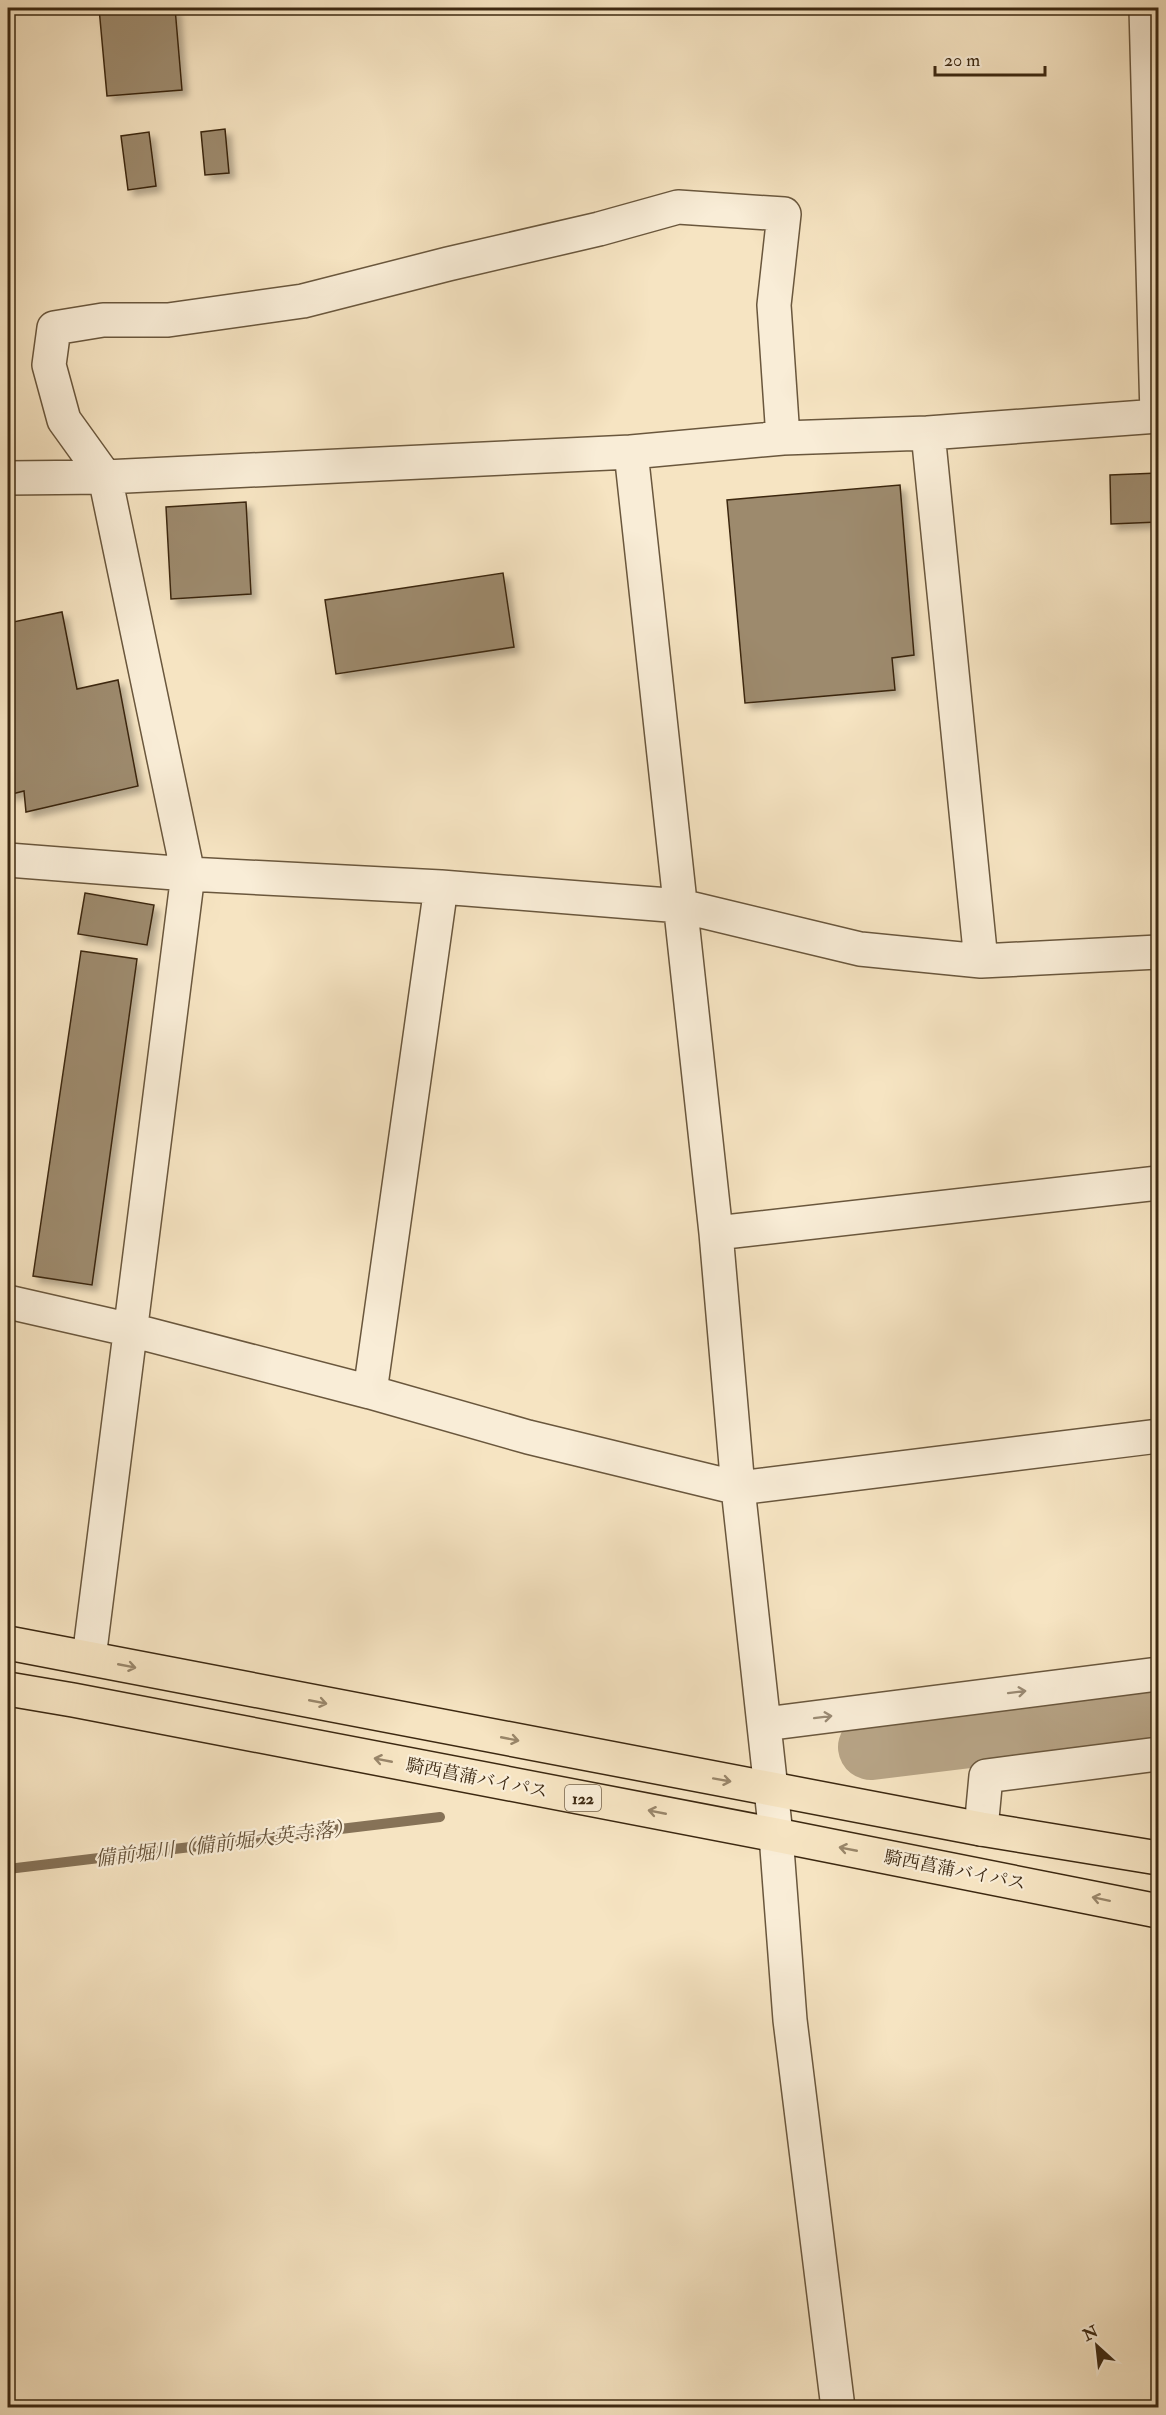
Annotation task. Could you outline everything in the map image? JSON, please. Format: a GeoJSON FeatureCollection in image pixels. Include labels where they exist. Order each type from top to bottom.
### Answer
{"type":"FeatureCollection","features":[{"type":"Feature","properties":{"kind":"highway"},"geometry":{"type":"LineString","coordinates":[[8,1643],[981,1829],[1158,1858]]}},
{"type":"Feature","properties":{"kind":"highway","name":"騎西菖蒲バイパス"},"geometry":{"type":"LineString","coordinates":[[8,1689],[776,1835],[1158,1911]]}},
{"type":"Feature","properties":{"kind":"street"},"geometry":{"type":"LineString","coordinates":[[8,478],[105,477],[631,452],[783,438],[928,433],[1158,416],[1146,8]]}},
{"type":"Feature","properties":{"kind":"street"},"geometry":{"type":"LineString","coordinates":[[89,1659],[188,874],[105,477],[64,420],[49,365],[54,328],[103,320],[168,320],[303,301],[599,229],[678,207],[784,214],[774,305],[783,438]]}},
{"type":"Feature","properties":{"kind":"street"},"geometry":{"type":"LineString","coordinates":[[928,433],[981,961]]}},
{"type":"Feature","properties":{"kind":"street"},"geometry":{"type":"LineString","coordinates":[[631,452],[716,1233],[738,1488],[776,1835],[790,2020],[838,2408]]}},
{"type":"Feature","properties":{"kind":"street"},"geometry":{"type":"LineString","coordinates":[[8,860],[188,874],[441,887],[681,906],[860,949],[981,961],[1158,952]]}},
{"type":"Feature","properties":{"kind":"street"},"geometry":{"type":"LineString","coordinates":[[370,1392],[441,887]]}},
{"type":"Feature","properties":{"kind":"street"},"geometry":{"type":"LineString","coordinates":[[716,1233],[1158,1183]]}},
{"type":"Feature","properties":{"kind":"street"},"geometry":{"type":"LineString","coordinates":[[8,1302],[131,1330],[370,1392],[528,1437],[738,1488],[1158,1436]]}},
{"type":"Feature","properties":{"kind":"street"},"geometry":{"type":"LineString","coordinates":[[765,1724],[1158,1674]]}},
{"type":"Feature","properties":{"kind":"street"},"geometry":{"type":"LineString","coordinates":[[981,1829],[986,1776],[1158,1754]]}},
{"type":"Feature","properties":{"kind":"building"},"geometry":{"type":"Polygon","coordinates":[[[99,8],[175,8],[182,90],[107,96],[99,8]]]}},
{"type":"Feature","properties":{"kind":"building"},"geometry":{"type":"Polygon","coordinates":[[[225,129],[229,173],[205,175],[201,132],[225,129]]]}},
{"type":"Feature","properties":{"kind":"building"},"geometry":{"type":"Polygon","coordinates":[[[149,132],[156,186],[128,190],[121,136],[149,132]]]}},
{"type":"Feature","properties":{"kind":"building"},"geometry":{"type":"Polygon","coordinates":[[[1158,473],[1158,522],[1111,524],[1110,475],[1158,473]]]}},
{"type":"Feature","properties":{"kind":"building"},"geometry":{"type":"Polygon","coordinates":[[[900,485],[914,655],[892,658],[895,690],[745,703],[727,500],[900,485]]]}},
{"type":"Feature","properties":{"kind":"building"},"geometry":{"type":"Polygon","coordinates":[[[246,502],[251,594],[171,599],[166,507],[246,502]]]}},
{"type":"Feature","properties":{"kind":"building"},"geometry":{"type":"Polygon","coordinates":[[[503,573],[514,647],[336,674],[325,600],[503,573]]]}},
{"type":"Feature","properties":{"kind":"building"},"geometry":{"type":"Polygon","coordinates":[[[62,612],[77,689],[118,680],[138,786],[26,812],[24,791],[8,795],[8,623],[62,612]]]}},
{"type":"Feature","properties":{"kind":"building"},"geometry":{"type":"Polygon","coordinates":[[[85,893],[154,905],[147,945],[78,934],[85,893]]]}},
{"type":"Feature","properties":{"kind":"building"},"geometry":{"type":"Polygon","coordinates":[[[81,951],[137,959],[92,1285],[33,1276],[81,951]]]}},
{"type":"Feature","properties":{"kind":"waterway","name":"備前堀川（備前堀大英寺落）"},"geometry":{"type":"LineString","coordinates":[[871,1747],[1158,1712]]}},
{"type":"Feature","properties":{"kind":"waterway","name":"備前堀川（備前堀大英寺落）"},"geometry":{"type":"LineString","coordinates":[[8,1869],[440,1817]]}}]}
